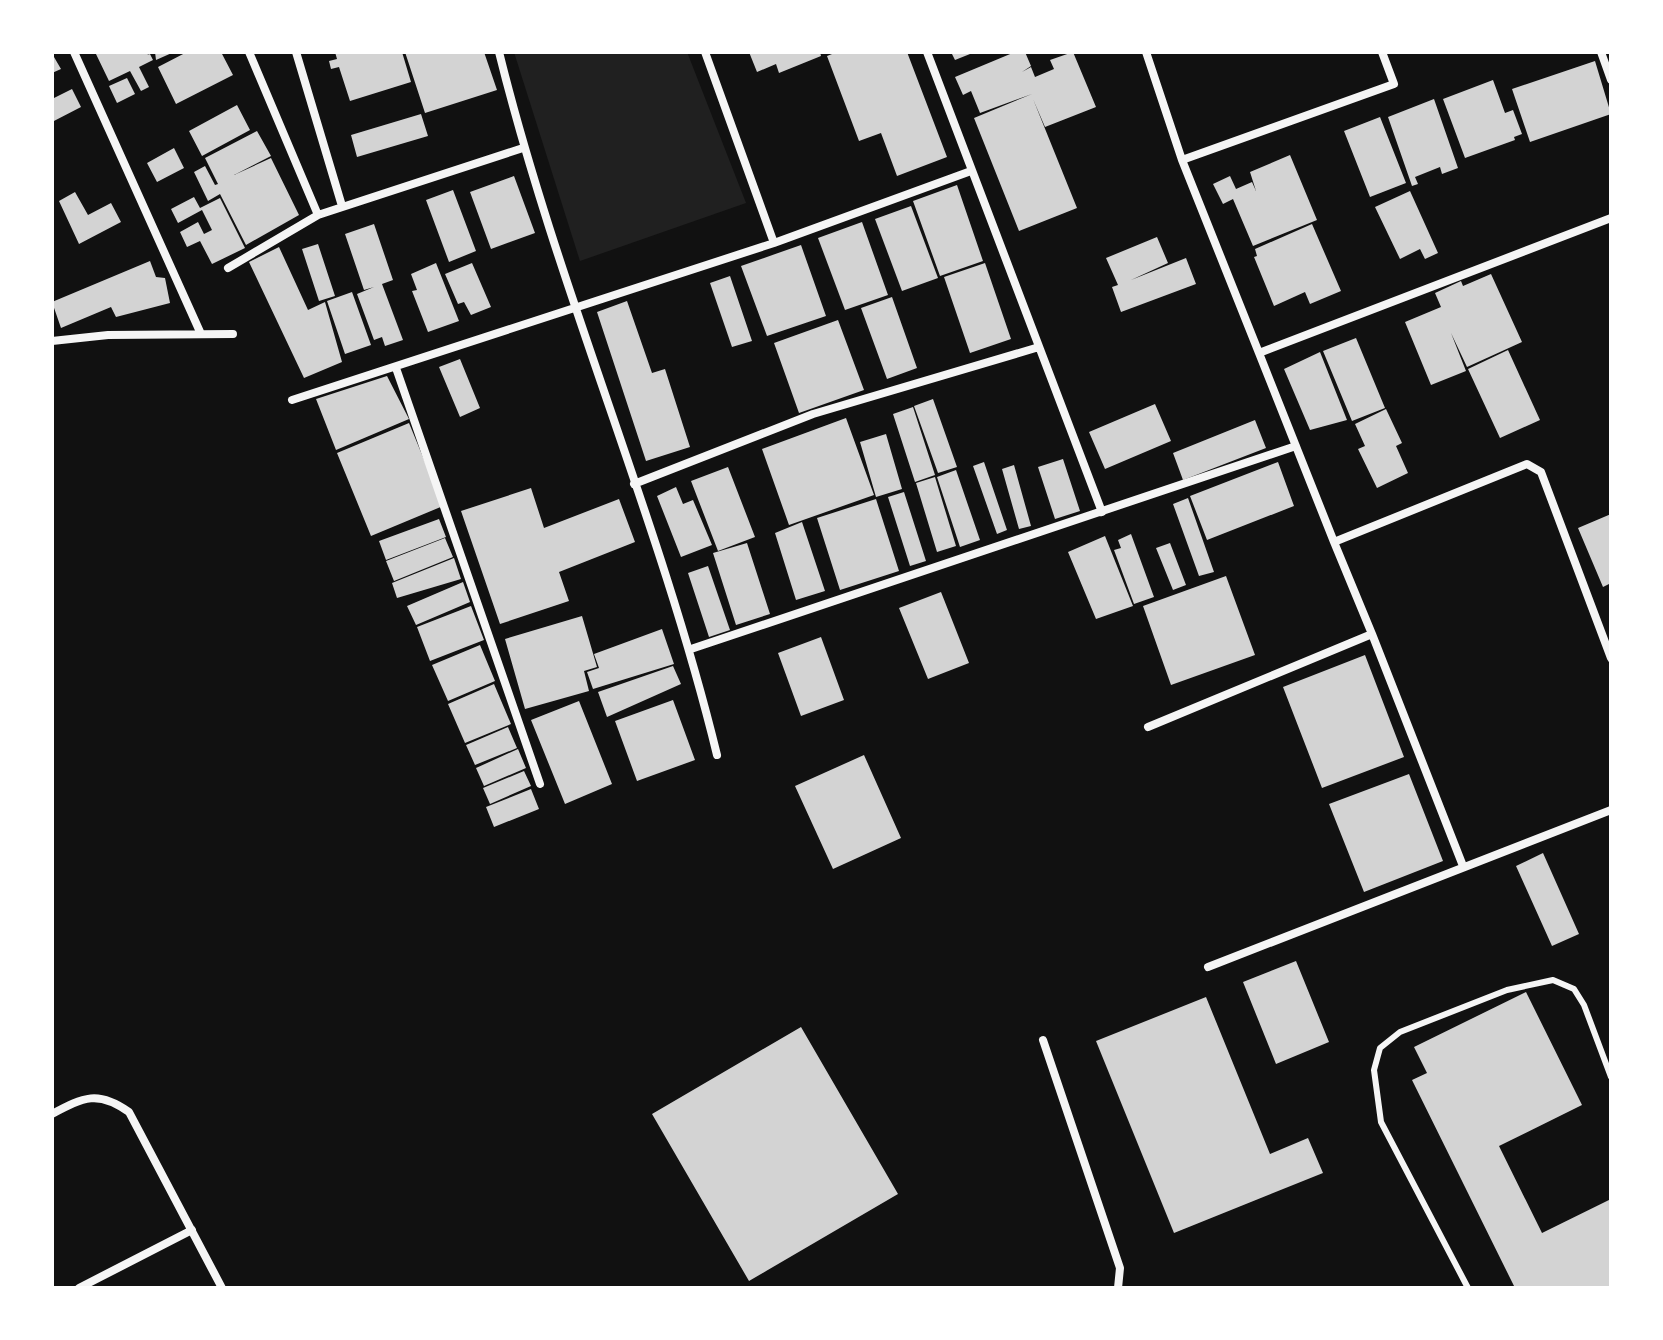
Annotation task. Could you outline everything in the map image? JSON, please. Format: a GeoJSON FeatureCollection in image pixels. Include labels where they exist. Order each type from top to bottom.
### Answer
{"type":"FeatureCollection","features":[{"type":"Feature","properties":{"kind":"street"},"geometry":{"type":"LineString","coordinates":[[74,52],[201,334]]}},
{"type":"Feature","properties":{"kind":"street"},"geometry":{"type":"LineString","coordinates":[[249,52],[318,215]]}},
{"type":"Feature","properties":{"kind":"street"},"geometry":{"type":"LineString","coordinates":[[296,52],[342,206]]}},
{"type":"Feature","properties":{"kind":"street"},"geometry":{"type":"LineString","coordinates":[[499,52],[523,148],[691,649],[717,755]]}},
{"type":"Feature","properties":{"kind":"street"},"geometry":{"type":"LineString","coordinates":[[705,52],[774,243]]}},
{"type":"Feature","properties":{"kind":"street"},"geometry":{"type":"LineString","coordinates":[[927,52],[1102,512]]}},
{"type":"Feature","properties":{"kind":"street"},"geometry":{"type":"LineString","coordinates":[[1146,52],[1182,160],[1463,866]]}},
{"type":"Feature","properties":{"kind":"street"},"geometry":{"type":"LineString","coordinates":[[1182,160],[1394,84],[1382,52]]}},
{"type":"Feature","properties":{"kind":"street"},"geometry":{"type":"LineString","coordinates":[[1601,52],[1611,80]]}},
{"type":"Feature","properties":{"kind":"street"},"geometry":{"type":"LineString","coordinates":[[228,268],[318,215],[523,148]]}},
{"type":"Feature","properties":{"kind":"street"},"geometry":{"type":"LineString","coordinates":[[292,400],[774,243],[971,171]]}},
{"type":"Feature","properties":{"kind":"street"},"geometry":{"type":"LineString","coordinates":[[1259,353],[1611,218]]}},
{"type":"Feature","properties":{"kind":"street"},"geometry":{"type":"LineString","coordinates":[[52,341],[108,335],[233,334]]}},
{"type":"Feature","properties":{"kind":"street"},"geometry":{"type":"LineString","coordinates":[[634,484],[813,414],[1039,347]]}},
{"type":"Feature","properties":{"kind":"street"},"geometry":{"type":"LineString","coordinates":[[396,368],[540,784]]}},
{"type":"Feature","properties":{"kind":"street"},"geometry":{"type":"LineString","coordinates":[[691,649],[1296,446]]}},
{"type":"Feature","properties":{"kind":"street"},"geometry":{"type":"LineString","coordinates":[[1334,542],[1532,464],[1541,472],[1611,658]]}},
{"type":"Feature","properties":{"kind":"street"},"geometry":{"type":"LineString","coordinates":[[1148,727],[1372,634]]}},
{"type":"Feature","properties":{"kind":"street"},"geometry":{"type":"LineString","coordinates":[[1208,967],[1611,810]]}},
{"type":"Feature","properties":{"kind":"street"},"geometry":{"type":"LineString","coordinates":[[1043,1040],[1120,1268],[1118,1288]]}},
{"type":"Feature","properties":{"kind":"street"},"geometry":{"type":"LineString","coordinates":[[52,1114],[89,1097],[110,1098],[129,1112],[222,1288]]}},
{"type":"Feature","properties":{"kind":"street"},"geometry":{"type":"LineString","coordinates":[[79,1288],[192,1230]]}},
{"type":"Feature","properties":{"kind":"lane"},"geometry":{"type":"LineString","coordinates":[[1468,1288],[1381,1122],[1374,1070],[1380,1048],[1400,1032],[1427,1021],[1507,990],[1553,980],[1574,989],[1584,1005],[1611,1077]]}},
{"type":"Feature","properties":{"kind":"shaded area"},"geometry":{"type":"Polygon","coordinates":[[[514,52],[687,52],[746,203],[580,261],[514,52]]]}},
{"type":"Feature","properties":{"kind":"building"},"geometry":{"type":"Polygon","coordinates":[[[95,52],[152,52],[147,55],[150,54],[153,60],[139,67],[149,87],[141,91],[130,71],[109,81],[95,52]]]}},
{"type":"Feature","properties":{"kind":"building"},"geometry":{"type":"Polygon","coordinates":[[[155,52],[174,52],[156,60],[155,52]]]}},
{"type":"Feature","properties":{"kind":"building"},"geometry":{"type":"Polygon","coordinates":[[[187,52],[221,52],[233,75],[176,104],[158,67],[187,52]]]}},
{"type":"Feature","properties":{"kind":"building"},"geometry":{"type":"Polygon","coordinates":[[[335,52],[402,52],[411,82],[350,101],[339,67],[331,69],[329,61],[337,59],[335,52]]]}},
{"type":"Feature","properties":{"kind":"building"},"geometry":{"type":"Polygon","coordinates":[[[405,52],[484,52],[497,90],[425,113],[405,52]]]}},
{"type":"Feature","properties":{"kind":"building"},"geometry":{"type":"Polygon","coordinates":[[[749,52],[820,52],[821,56],[779,73],[776,64],[757,72],[749,52]]]}},
{"type":"Feature","properties":{"kind":"building"},"geometry":{"type":"Polygon","coordinates":[[[837,52],[907,52],[947,157],[897,176],[881,133],[859,141],[827,56],[837,52]]]}},
{"type":"Feature","properties":{"kind":"building"},"geometry":{"type":"Polygon","coordinates":[[[951,52],[975,52],[955,60],[951,52]]]}},
{"type":"Feature","properties":{"kind":"building"},"geometry":{"type":"Polygon","coordinates":[[[1015,52],[1025,52],[1031,66],[1022,72],[1031,67],[1035,77],[1054,69],[1050,60],[1073,52],[1096,107],[1045,127],[1033,99],[1077,208],[1019,231],[974,118],[1032,94],[980,113],[971,91],[963,95],[955,77],[1015,52]]]}},
{"type":"Feature","properties":{"kind":"building"},"geometry":{"type":"Polygon","coordinates":[[[52,58],[61,69],[52,73],[52,58]]]}},
{"type":"Feature","properties":{"kind":"building"},"geometry":{"type":"Polygon","coordinates":[[[1595,61],[1611,114],[1530,142],[1512,89],[1595,61]]]}},
{"type":"Feature","properties":{"kind":"building"},"geometry":{"type":"Polygon","coordinates":[[[127,78],[135,94],[117,103],[109,86],[127,78]]]}},
{"type":"Feature","properties":{"kind":"building"},"geometry":{"type":"Polygon","coordinates":[[[1493,80],[1505,113],[1513,110],[1522,134],[1514,137],[1515,140],[1465,158],[1443,99],[1493,80]]]}},
{"type":"Feature","properties":{"kind":"building"},"geometry":{"type":"Polygon","coordinates":[[[72,89],[81,107],[52,122],[52,99],[72,89]]]}},
{"type":"Feature","properties":{"kind":"building"},"geometry":{"type":"Polygon","coordinates":[[[1434,99],[1458,168],[1442,174],[1440,167],[1415,177],[1418,184],[1412,186],[1388,117],[1434,99]]]}},
{"type":"Feature","properties":{"kind":"building"},"geometry":{"type":"Polygon","coordinates":[[[237,105],[250,130],[202,156],[189,131],[237,105]]]}},
{"type":"Feature","properties":{"kind":"building"},"geometry":{"type":"Polygon","coordinates":[[[421,114],[428,136],[357,157],[351,135],[421,114]]]}},
{"type":"Feature","properties":{"kind":"building"},"geometry":{"type":"Polygon","coordinates":[[[1380,117],[1406,183],[1370,197],[1344,131],[1380,117]]]}},
{"type":"Feature","properties":{"kind":"building"},"geometry":{"type":"Polygon","coordinates":[[[257,131],[271,156],[234,175],[271,158],[299,215],[246,245],[220,194],[208,201],[194,172],[205,166],[215,185],[218,184],[205,158],[257,131]]]}},
{"type":"Feature","properties":{"kind":"building"},"geometry":{"type":"Polygon","coordinates":[[[174,148],[184,168],[157,182],[147,163],[174,148]]]}},
{"type":"Feature","properties":{"kind":"building"},"geometry":{"type":"Polygon","coordinates":[[[1290,155],[1317,220],[1253,246],[1233,199],[1223,204],[1213,184],[1230,176],[1236,189],[1252,182],[1256,191],[1250,172],[1290,155]]]}},
{"type":"Feature","properties":{"kind":"building"},"geometry":{"type":"Polygon","coordinates":[[[514,176],[535,233],[491,249],[470,192],[514,176]]]}},
{"type":"Feature","properties":{"kind":"building"},"geometry":{"type":"Polygon","coordinates":[[[957,185],[983,261],[940,276],[913,201],[957,185]]]}},
{"type":"Feature","properties":{"kind":"building"},"geometry":{"type":"Polygon","coordinates":[[[453,190],[476,251],[449,262],[426,200],[453,190]]]}},
{"type":"Feature","properties":{"kind":"building"},"geometry":{"type":"Polygon","coordinates":[[[1410,191],[1438,253],[1425,259],[1420,249],[1400,259],[1375,207],[1410,191]]]}},
{"type":"Feature","properties":{"kind":"building"},"geometry":{"type":"Polygon","coordinates":[[[75,192],[88,215],[111,203],[121,222],[79,244],[59,201],[75,192]]]}},
{"type":"Feature","properties":{"kind":"building"},"geometry":{"type":"Polygon","coordinates":[[[194,197],[200,208],[220,198],[245,248],[212,264],[200,241],[187,247],[180,232],[198,222],[204,234],[212,230],[202,210],[178,223],[171,209],[194,197]]]}},
{"type":"Feature","properties":{"kind":"building"},"geometry":{"type":"Polygon","coordinates":[[[911,206],[938,278],[902,291],[875,219],[911,206]]]}},
{"type":"Feature","properties":{"kind":"building"},"geometry":{"type":"Polygon","coordinates":[[[862,222],[888,295],[845,310],[818,238],[862,222]]]}},
{"type":"Feature","properties":{"kind":"building"},"geometry":{"type":"Polygon","coordinates":[[[374,224],[393,280],[382,284],[403,340],[385,346],[382,337],[374,340],[357,294],[374,287],[364,290],[345,234],[374,224]]]}},
{"type":"Feature","properties":{"kind":"building"},"geometry":{"type":"Polygon","coordinates":[[[1312,224],[1341,291],[1310,304],[1305,292],[1274,306],[1254,257],[1257,256],[1255,249],[1312,224]]]}},
{"type":"Feature","properties":{"kind":"building"},"geometry":{"type":"Polygon","coordinates":[[[1157,237],[1168,263],[1131,280],[1186,258],[1196,284],[1121,312],[1112,287],[1118,285],[1106,258],[1157,237]]]}},
{"type":"Feature","properties":{"kind":"building"},"geometry":{"type":"Polygon","coordinates":[[[318,244],[335,296],[319,301],[302,249],[318,244]]]}},
{"type":"Feature","properties":{"kind":"building"},"geometry":{"type":"Polygon","coordinates":[[[801,245],[826,316],[767,336],[741,266],[801,245]]]}},
{"type":"Feature","properties":{"kind":"building"},"geometry":{"type":"Polygon","coordinates":[[[279,247],[308,310],[325,302],[342,362],[304,378],[249,262],[279,247]]]}},
{"type":"Feature","properties":{"kind":"building"},"geometry":{"type":"Polygon","coordinates":[[[150,261],[156,277],[165,278],[170,303],[116,317],[111,307],[61,328],[52,302],[150,261]]]}},
{"type":"Feature","properties":{"kind":"building"},"geometry":{"type":"Polygon","coordinates":[[[436,263],[459,321],[428,332],[412,291],[417,290],[411,274],[436,263]]]}},
{"type":"Feature","properties":{"kind":"building"},"geometry":{"type":"Polygon","coordinates":[[[472,263],[491,307],[471,315],[464,302],[458,304],[445,274],[472,263]]]}},
{"type":"Feature","properties":{"kind":"building"},"geometry":{"type":"Polygon","coordinates":[[[985,263],[1011,339],[970,353],[944,277],[985,263]]]}},
{"type":"Feature","properties":{"kind":"building"},"geometry":{"type":"Polygon","coordinates":[[[1491,274],[1522,342],[1467,367],[1451,333],[1466,371],[1431,385],[1405,322],[1441,307],[1435,293],[1461,281],[1463,286],[1491,274]]]}},
{"type":"Feature","properties":{"kind":"building"},"geometry":{"type":"Polygon","coordinates":[[[730,276],[752,341],[732,347],[710,283],[730,276]]]}},
{"type":"Feature","properties":{"kind":"building"},"geometry":{"type":"Polygon","coordinates":[[[352,292],[371,345],[345,354],[327,301],[352,292]]]}},
{"type":"Feature","properties":{"kind":"building"},"geometry":{"type":"Polygon","coordinates":[[[892,297],[917,368],[887,379],[861,308],[892,297]]]}},
{"type":"Feature","properties":{"kind":"building"},"geometry":{"type":"Polygon","coordinates":[[[627,301],[652,373],[665,369],[690,447],[646,461],[597,312],[627,301]]]}},
{"type":"Feature","properties":{"kind":"building"},"geometry":{"type":"Polygon","coordinates":[[[838,320],[864,390],[799,413],[774,343],[838,320]]]}},
{"type":"Feature","properties":{"kind":"building"},"geometry":{"type":"Polygon","coordinates":[[[1356,338],[1385,408],[1352,421],[1323,351],[1356,338]]]}},
{"type":"Feature","properties":{"kind":"building"},"geometry":{"type":"Polygon","coordinates":[[[1508,350],[1540,420],[1500,438],[1468,369],[1508,350]]]}},
{"type":"Feature","properties":{"kind":"building"},"geometry":{"type":"Polygon","coordinates":[[[1320,352],[1347,420],[1310,430],[1284,369],[1320,352]]]}},
{"type":"Feature","properties":{"kind":"building"},"geometry":{"type":"Polygon","coordinates":[[[460,359],[480,408],[460,417],[439,367],[460,359]]]}},
{"type":"Feature","properties":{"kind":"building"},"geometry":{"type":"Polygon","coordinates":[[[387,376],[409,419],[336,450],[316,399],[387,376]]]}},
{"type":"Feature","properties":{"kind":"building"},"geometry":{"type":"Polygon","coordinates":[[[933,399],[957,467],[938,473],[914,406],[933,399]]]}},
{"type":"Feature","properties":{"kind":"building"},"geometry":{"type":"Polygon","coordinates":[[[1155,404],[1171,441],[1105,469],[1089,432],[1155,404]]]}},
{"type":"Feature","properties":{"kind":"building"},"geometry":{"type":"Polygon","coordinates":[[[913,407],[935,475],[915,482],[893,414],[913,407]]]}},
{"type":"Feature","properties":{"kind":"building"},"geometry":{"type":"Polygon","coordinates":[[[1386,409],[1402,443],[1396,446],[1408,473],[1377,488],[1358,449],[1365,446],[1355,424],[1386,409]]]}},
{"type":"Feature","properties":{"kind":"building"},"geometry":{"type":"Polygon","coordinates":[[[846,418],[874,495],[789,525],[762,449],[846,418]]]}},
{"type":"Feature","properties":{"kind":"building"},"geometry":{"type":"Polygon","coordinates":[[[1255,420],[1266,448],[1183,480],[1173,453],[1255,420]]]}},
{"type":"Feature","properties":{"kind":"building"},"geometry":{"type":"Polygon","coordinates":[[[409,423],[443,506],[371,536],[337,453],[409,423]]]}},
{"type":"Feature","properties":{"kind":"building"},"geometry":{"type":"Polygon","coordinates":[[[886,434],[902,489],[876,497],[860,442],[886,434]]]}},
{"type":"Feature","properties":{"kind":"building"},"geometry":{"type":"Polygon","coordinates":[[[1063,459],[1080,511],[1055,519],[1038,467],[1063,459]]]}},
{"type":"Feature","properties":{"kind":"building"},"geometry":{"type":"Polygon","coordinates":[[[984,462],[1007,530],[997,534],[973,466],[984,462]]]}},
{"type":"Feature","properties":{"kind":"building"},"geometry":{"type":"Polygon","coordinates":[[[1278,462],[1294,506],[1207,540],[1190,496],[1278,462]]]}},
{"type":"Feature","properties":{"kind":"building"},"geometry":{"type":"Polygon","coordinates":[[[1014,465],[1031,526],[1019,529],[1002,469],[1014,465]]]}},
{"type":"Feature","properties":{"kind":"building"},"geometry":{"type":"Polygon","coordinates":[[[728,467],[755,537],[718,551],[691,481],[728,467]]]}},
{"type":"Feature","properties":{"kind":"building"},"geometry":{"type":"Polygon","coordinates":[[[956,470],[980,540],[960,547],[937,477],[956,470]]]}},
{"type":"Feature","properties":{"kind":"building"},"geometry":{"type":"Polygon","coordinates":[[[935,477],[956,546],[937,552],[916,483],[935,477]]]}},
{"type":"Feature","properties":{"kind":"building"},"geometry":{"type":"Polygon","coordinates":[[[676,487],[683,504],[693,500],[712,545],[681,557],[657,496],[676,487]]]}},
{"type":"Feature","properties":{"kind":"building"},"geometry":{"type":"Polygon","coordinates":[[[531,488],[544,528],[619,499],[635,542],[559,572],[569,601],[500,624],[461,511],[531,488]]]}},
{"type":"Feature","properties":{"kind":"building"},"geometry":{"type":"Polygon","coordinates":[[[904,492],[926,561],[910,566],[888,497],[904,492]]]}},
{"type":"Feature","properties":{"kind":"building"},"geometry":{"type":"Polygon","coordinates":[[[1188,498],[1214,572],[1199,576],[1173,504],[1188,498]]]}},
{"type":"Feature","properties":{"kind":"building"},"geometry":{"type":"Polygon","coordinates":[[[876,499],[899,571],[840,590],[817,518],[876,499]]]}},
{"type":"Feature","properties":{"kind":"building"},"geometry":{"type":"Polygon","coordinates":[[[1611,514],[1611,583],[1603,587],[1578,528],[1611,514]]]}},
{"type":"Feature","properties":{"kind":"building"},"geometry":{"type":"Polygon","coordinates":[[[439,519],[446,537],[386,560],[379,541],[439,519]]]}},
{"type":"Feature","properties":{"kind":"building"},"geometry":{"type":"Polygon","coordinates":[[[802,522],[825,591],[796,600],[775,533],[802,522]]]}},
{"type":"Feature","properties":{"kind":"building"},"geometry":{"type":"Polygon","coordinates":[[[1131,534],[1154,597],[1134,604],[1114,550],[1121,548],[1118,540],[1131,534]]]}},
{"type":"Feature","properties":{"kind":"building"},"geometry":{"type":"Polygon","coordinates":[[[1105,536],[1133,606],[1096,619],[1068,552],[1105,536]]]}},
{"type":"Feature","properties":{"kind":"building"},"geometry":{"type":"Polygon","coordinates":[[[445,538],[453,557],[394,581],[386,561],[445,538]]]}},
{"type":"Feature","properties":{"kind":"building"},"geometry":{"type":"Polygon","coordinates":[[[747,543],[770,614],[736,625],[713,553],[747,543]]]}},
{"type":"Feature","properties":{"kind":"building"},"geometry":{"type":"Polygon","coordinates":[[[1170,543],[1186,585],[1173,590],[1156,548],[1170,543]]]}},
{"type":"Feature","properties":{"kind":"building"},"geometry":{"type":"Polygon","coordinates":[[[454,558],[461,579],[397,598],[392,583],[454,558]]]}},
{"type":"Feature","properties":{"kind":"building"},"geometry":{"type":"Polygon","coordinates":[[[708,566],[730,630],[709,637],[688,573],[708,566]]]}},
{"type":"Feature","properties":{"kind":"building"},"geometry":{"type":"Polygon","coordinates":[[[1226,576],[1255,655],[1171,685],[1143,606],[1226,576]]]}},
{"type":"Feature","properties":{"kind":"building"},"geometry":{"type":"Polygon","coordinates":[[[463,582],[470,602],[416,625],[407,606],[463,582]]]}},
{"type":"Feature","properties":{"kind":"building"},"geometry":{"type":"Polygon","coordinates":[[[941,592],[969,663],[928,679],[899,608],[941,592]]]}},
{"type":"Feature","properties":{"kind":"building"},"geometry":{"type":"Polygon","coordinates":[[[471,606],[484,640],[430,661],[417,627],[471,606]]]}},
{"type":"Feature","properties":{"kind":"building"},"geometry":{"type":"Polygon","coordinates":[[[582,616],[597,667],[584,671],[589,691],[525,709],[505,639],[582,616]]]}},
{"type":"Feature","properties":{"kind":"building"},"geometry":{"type":"Polygon","coordinates":[[[662,629],[674,664],[593,689],[587,672],[599,668],[594,654],[662,629]]]}},
{"type":"Feature","properties":{"kind":"building"},"geometry":{"type":"Polygon","coordinates":[[[821,637],[844,700],[801,716],[778,653],[821,637]]]}},
{"type":"Feature","properties":{"kind":"building"},"geometry":{"type":"Polygon","coordinates":[[[480,645],[495,681],[448,701],[432,665],[480,645]]]}},
{"type":"Feature","properties":{"kind":"building"},"geometry":{"type":"Polygon","coordinates":[[[1365,655],[1404,757],[1322,788],[1283,687],[1365,655]]]}},
{"type":"Feature","properties":{"kind":"building"},"geometry":{"type":"Polygon","coordinates":[[[673,666],[681,684],[607,717],[598,692],[673,666]]]}},
{"type":"Feature","properties":{"kind":"building"},"geometry":{"type":"Polygon","coordinates":[[[494,684],[511,724],[465,743],[448,704],[494,684]]]}},
{"type":"Feature","properties":{"kind":"building"},"geometry":{"type":"Polygon","coordinates":[[[673,700],[695,760],[637,781],[615,721],[673,700]]]}},
{"type":"Feature","properties":{"kind":"building"},"geometry":{"type":"Polygon","coordinates":[[[579,701],[612,784],[565,804],[531,720],[579,701]]]}},
{"type":"Feature","properties":{"kind":"building"},"geometry":{"type":"Polygon","coordinates":[[[508,727],[517,748],[475,765],[466,745],[508,727]]]}},
{"type":"Feature","properties":{"kind":"building"},"geometry":{"type":"Polygon","coordinates":[[[518,749],[526,768],[484,786],[476,768],[518,749]]]}},
{"type":"Feature","properties":{"kind":"building"},"geometry":{"type":"Polygon","coordinates":[[[864,755],[901,838],[833,869],[795,786],[864,755]]]}},
{"type":"Feature","properties":{"kind":"building"},"geometry":{"type":"Polygon","coordinates":[[[524,771],[531,786],[490,804],[483,788],[524,771]]]}},
{"type":"Feature","properties":{"kind":"building"},"geometry":{"type":"Polygon","coordinates":[[[1409,774],[1443,861],[1364,892],[1329,804],[1409,774]]]}},
{"type":"Feature","properties":{"kind":"building"},"geometry":{"type":"Polygon","coordinates":[[[531,789],[539,809],[494,827],[486,807],[531,789]]]}},
{"type":"Feature","properties":{"kind":"building"},"geometry":{"type":"Polygon","coordinates":[[[1543,853],[1579,934],[1552,946],[1516,866],[1543,853]]]}},
{"type":"Feature","properties":{"kind":"building"},"geometry":{"type":"Polygon","coordinates":[[[1296,961],[1329,1042],[1276,1064],[1243,982],[1296,961]]]}},
{"type":"Feature","properties":{"kind":"building"},"geometry":{"type":"Polygon","coordinates":[[[1526,992],[1582,1105],[1499,1146],[1542,1233],[1611,1199],[1611,1288],[1515,1288],[1412,1080],[1427,1073],[1414,1047],[1526,992]]]}},
{"type":"Feature","properties":{"kind":"building"},"geometry":{"type":"Polygon","coordinates":[[[1206,997],[1270,1154],[1308,1138],[1323,1173],[1174,1233],[1096,1041],[1206,997]]]}},
{"type":"Feature","properties":{"kind":"building"},"geometry":{"type":"Polygon","coordinates":[[[801,1027],[898,1194],[749,1281],[652,1114],[801,1027]]]}}]}
